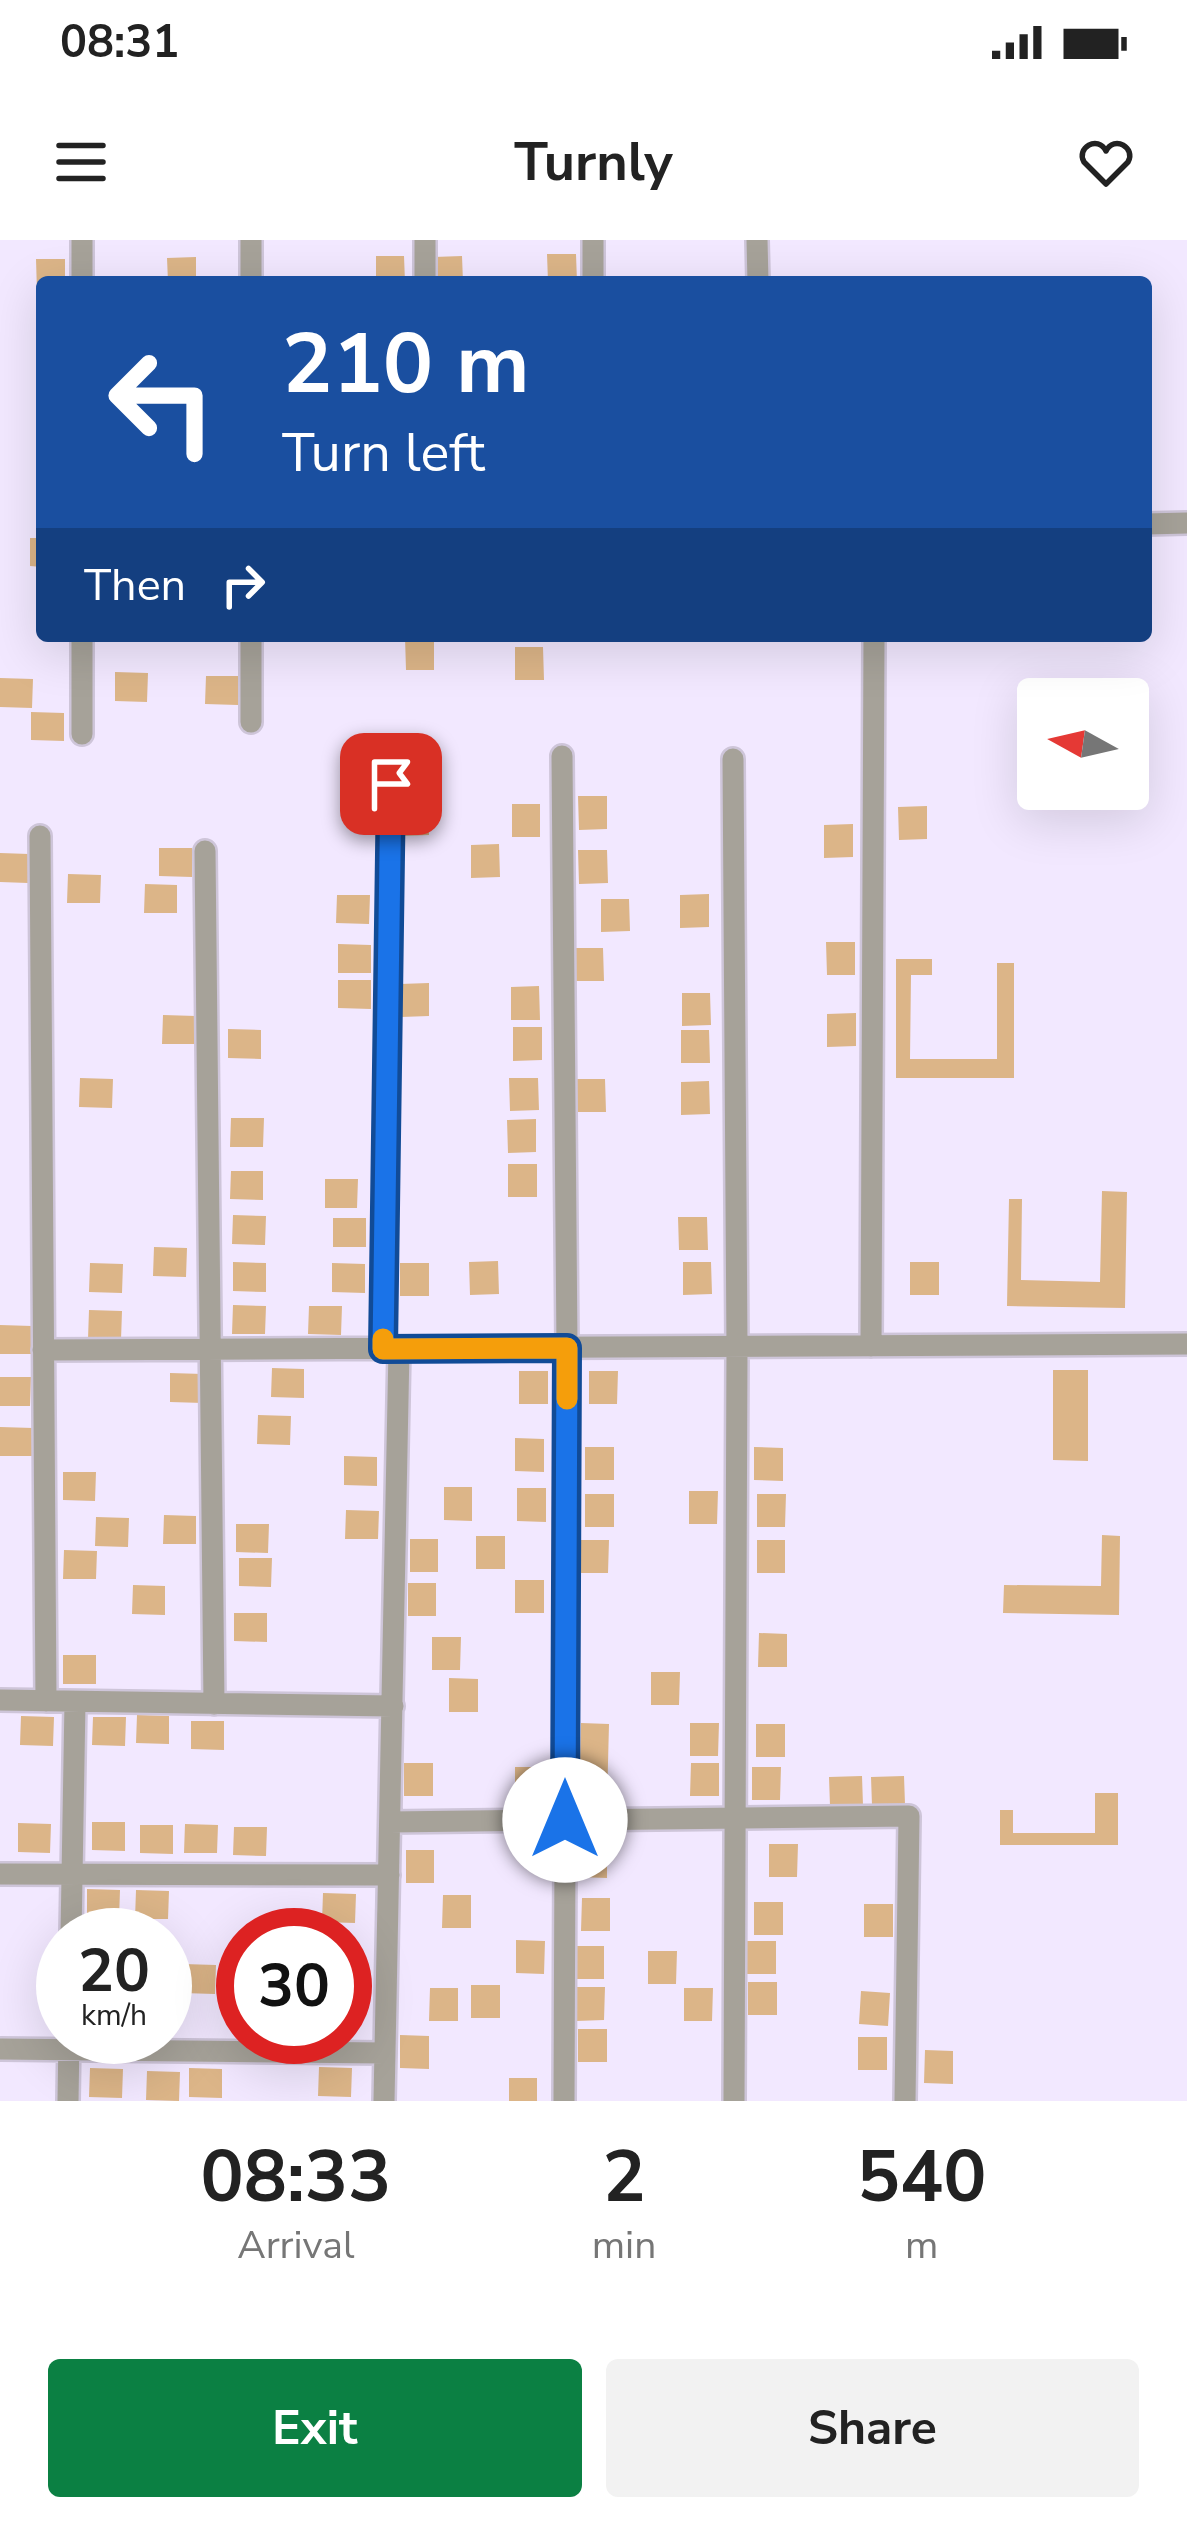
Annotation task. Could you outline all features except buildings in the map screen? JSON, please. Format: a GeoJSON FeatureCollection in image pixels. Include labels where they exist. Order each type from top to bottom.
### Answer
{"type":"FeatureCollection","features":[{"type":"Feature","properties":{"kind":"street"},"geometry":{"type":"LineString","coordinates":[[82,240],[82,276]]}},
{"type":"Feature","properties":{"kind":"street"},"geometry":{"type":"LineString","coordinates":[[251,240],[251,276]]}},
{"type":"Feature","properties":{"kind":"street"},"geometry":{"type":"LineString","coordinates":[[425,240],[425,276]]}},
{"type":"Feature","properties":{"kind":"street"},"geometry":{"type":"LineString","coordinates":[[593,240],[593,276]]}},
{"type":"Feature","properties":{"kind":"street"},"geometry":{"type":"LineString","coordinates":[[758,240],[758,276]]}},
{"type":"Feature","properties":{"kind":"street"},"geometry":{"type":"LineString","coordinates":[[1152,524],[1187,523]]}},
{"type":"Feature","properties":{"kind":"street"},"geometry":{"type":"LineString","coordinates":[[82,642],[82,734]]}},
{"type":"Feature","properties":{"kind":"street"},"geometry":{"type":"LineString","coordinates":[[251,642],[251,722]]}},
{"type":"Feature","properties":{"kind":"street"},"geometry":{"type":"LineString","coordinates":[[871,1346],[874,642]]}},
{"type":"Feature","properties":{"kind":"street"},"geometry":{"type":"LineString","coordinates":[[562,756],[567,1348],[564,2101]]}},
{"type":"Feature","properties":{"kind":"street"},"geometry":{"type":"LineString","coordinates":[[733,759],[734,2101]]}},
{"type":"Feature","properties":{"kind":"street"},"geometry":{"type":"LineString","coordinates":[[384,2101],[393,1706],[391,784]]}},
{"type":"Feature","properties":{"kind":"street"},"geometry":{"type":"LineString","coordinates":[[40,836],[46,1701]]}},
{"type":"Feature","properties":{"kind":"street"},"geometry":{"type":"LineString","coordinates":[[205,850],[214,1704]]}},
{"type":"Feature","properties":{"kind":"street"},"geometry":{"type":"LineString","coordinates":[[43,1350],[1187,1344]]}},
{"type":"Feature","properties":{"kind":"street"},"geometry":{"type":"LineString","coordinates":[[0,1700],[393,1706]]}},
{"type":"Feature","properties":{"kind":"street"},"geometry":{"type":"LineString","coordinates":[[72,1908],[75,1702]]}},
{"type":"Feature","properties":{"kind":"street"},"geometry":{"type":"LineString","coordinates":[[390,1822],[909,1816],[905,2101]]}},
{"type":"Feature","properties":{"kind":"street"},"geometry":{"type":"LineString","coordinates":[[0,1874],[389,1875]]}},
{"type":"Feature","properties":{"kind":"street"},"geometry":{"type":"LineString","coordinates":[[0,2049],[36,2046]]}},
{"type":"Feature","properties":{"kind":"street"},"geometry":{"type":"LineString","coordinates":[[192,2047],[385,2053]]}},
{"type":"Feature","properties":{"kind":"street"},"geometry":{"type":"LineString","coordinates":[[68,2101],[69,2064]]}},
{"type":"Feature","properties":{"kind":"slow traffic"},"geometry":{"type":"LineString","coordinates":[[383,1339],[383,1349],[567,1348],[567,1399]]}},
{"type":"Feature","properties":{"kind":"route"},"geometry":{"type":"LineString","coordinates":[[391,784],[383,1349],[567,1348],[565,1820]]}}]}
